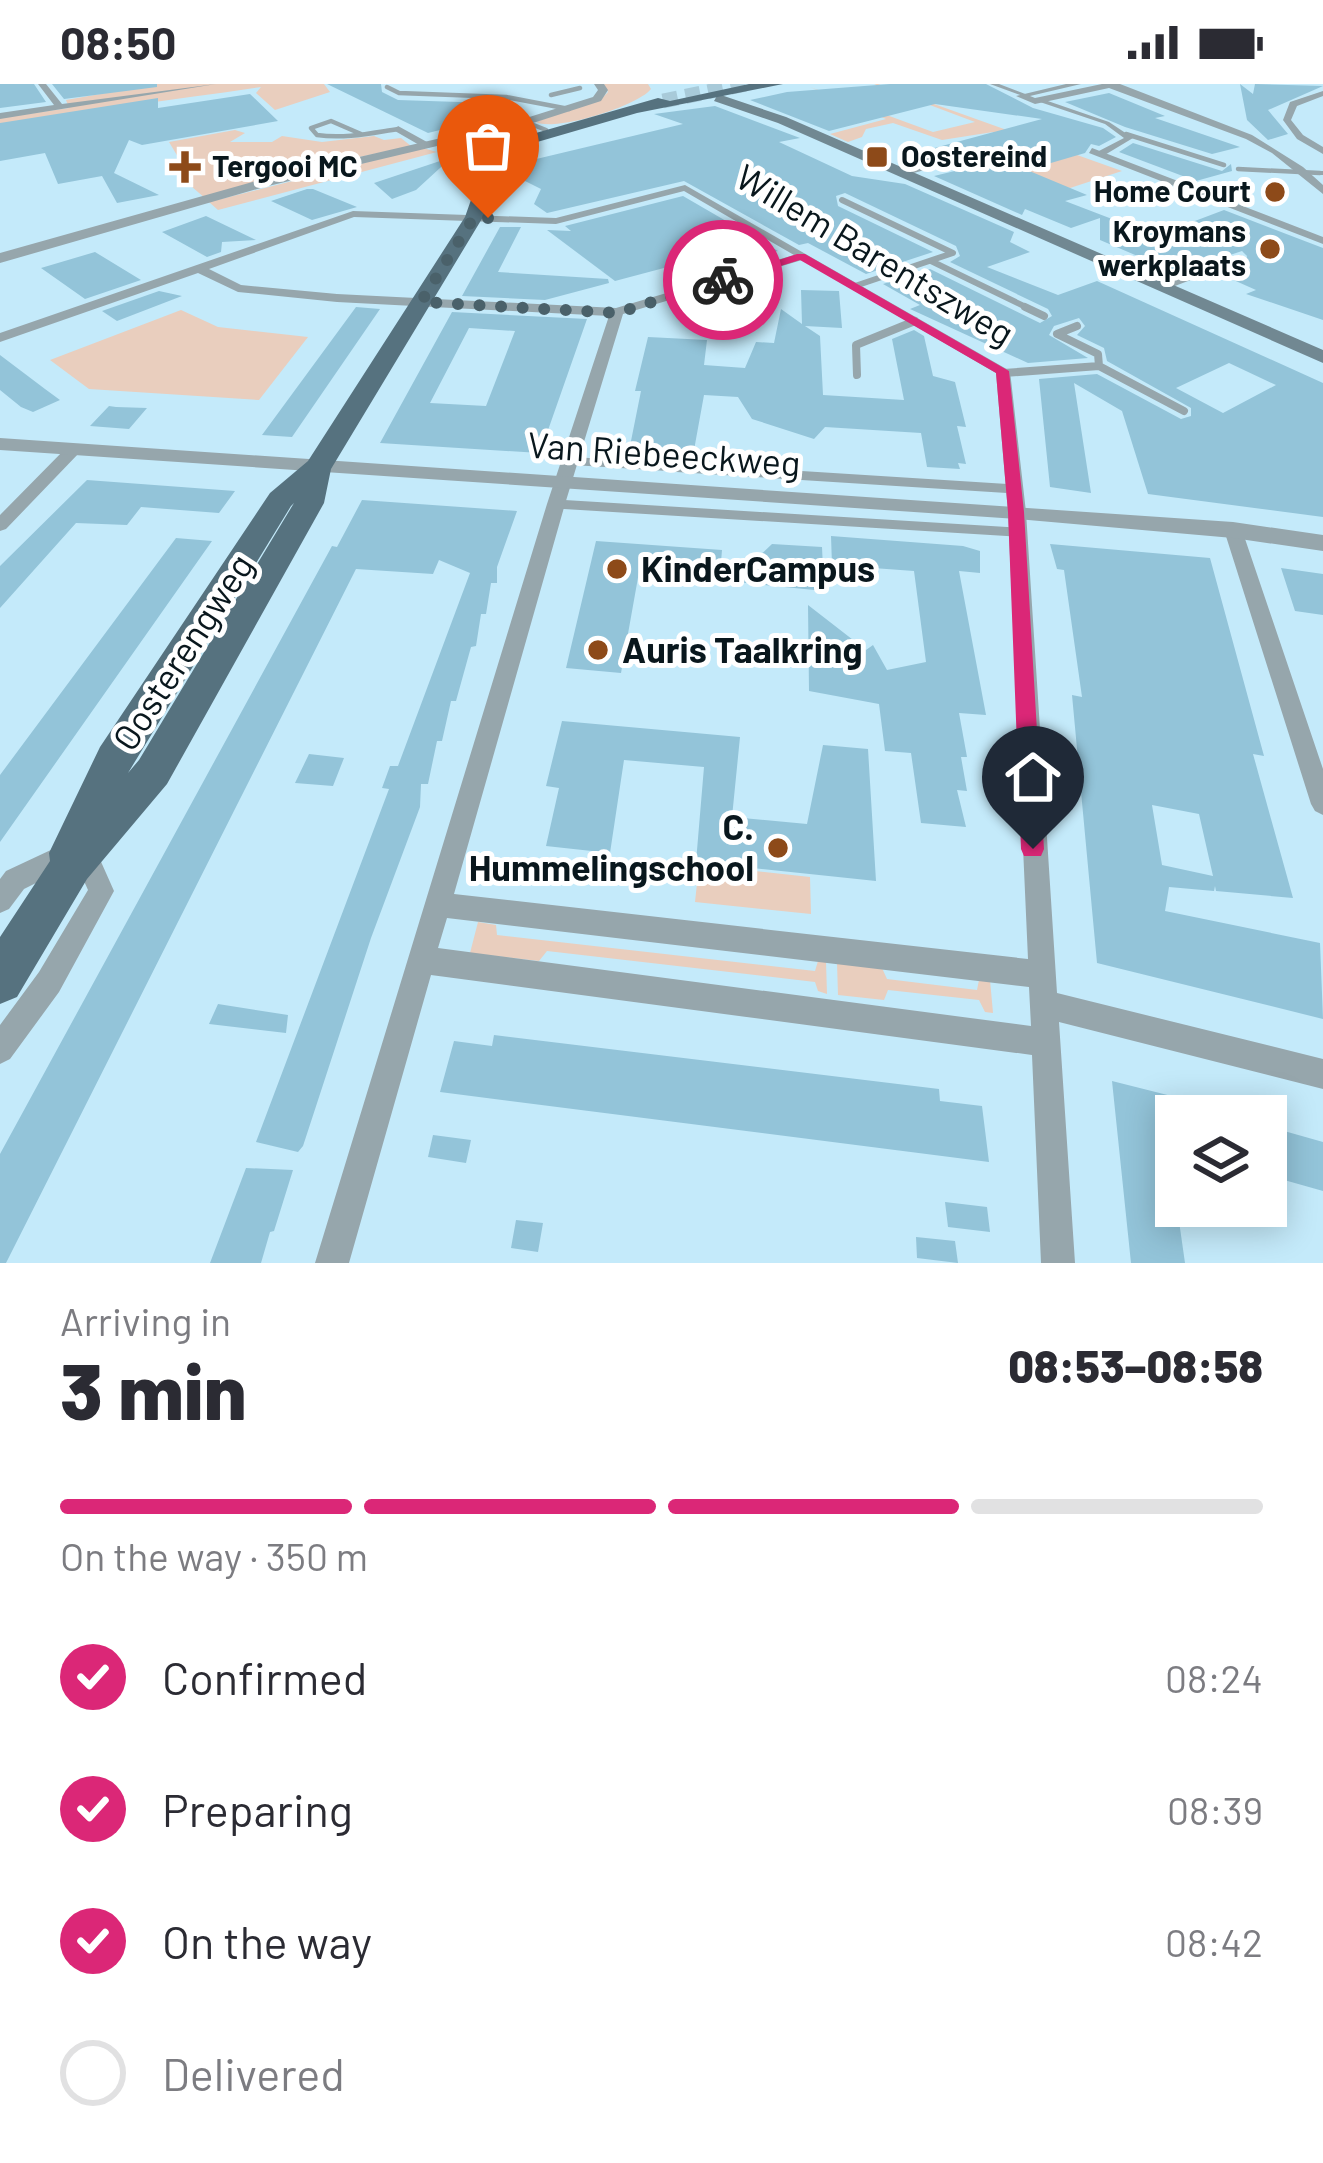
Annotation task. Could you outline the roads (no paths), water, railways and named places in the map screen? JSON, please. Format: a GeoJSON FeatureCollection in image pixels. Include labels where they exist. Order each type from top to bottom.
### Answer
{"type":"FeatureCollection","features":[{"type":"Feature","properties":{"kind":"main road"},"geometry":{"type":"LineString","coordinates":[[476,178],[502,154],[723,93],[776,84]]}},
{"type":"Feature","properties":{"kind":"main road"},"geometry":{"type":"LineString","coordinates":[[474,217],[481,197],[473,164],[487,153],[669,96],[680,85],[687,93],[723,93],[1323,357]]}},
{"type":"Feature","properties":{"kind":"main road"},"geometry":{"type":"LineString","coordinates":[[476,178],[456,168],[460,159],[669,96]]}},
{"type":"Feature","properties":{"kind":"main road","name":"Oosterengweg"},"geometry":{"type":"LineString","coordinates":[[0,980],[76,857],[153,772],[309,502],[317,466],[474,217]]}},
{"type":"Feature","properties":{"kind":"street"},"geometry":{"type":"LineString","coordinates":[[42,84],[60,107]]}},
{"type":"Feature","properties":{"kind":"street"},"geometry":{"type":"LineString","coordinates":[[0,116],[212,84]]}},
{"type":"Feature","properties":{"kind":"street"},"geometry":{"type":"LineString","coordinates":[[993,84],[1025,94]]}},
{"type":"Feature","properties":{"kind":"street"},"geometry":{"type":"LineString","coordinates":[[1077,84],[1020,96],[1129,138],[1096,153]]}},
{"type":"Feature","properties":{"kind":"street"},"geometry":{"type":"LineString","coordinates":[[1087,84],[1107,85],[1244,131],[1289,157],[1323,191]]}},
{"type":"Feature","properties":{"kind":"street"},"geometry":{"type":"LineString","coordinates":[[1039,100],[1107,85]]}},
{"type":"Feature","properties":{"kind":"street"},"geometry":{"type":"LineString","coordinates":[[0,258],[261,184],[526,122],[597,99],[600,86]]}},
{"type":"Feature","properties":{"kind":"street"},"geometry":{"type":"LineString","coordinates":[[1323,93],[1293,104],[1287,113],[1293,130],[1323,153]]}},
{"type":"Feature","properties":{"kind":"street"},"geometry":{"type":"LineString","coordinates":[[398,130],[424,144]]}},
{"type":"Feature","properties":{"kind":"street"},"geometry":{"type":"LineString","coordinates":[[1096,153],[1323,241]]}},
{"type":"Feature","properties":{"kind":"street"},"geometry":{"type":"LineString","coordinates":[[1289,157],[1323,153]]}},
{"type":"Feature","properties":{"kind":"street","name":"Willem Barentszweg"},"geometry":{"type":"LineString","coordinates":[[474,217],[556,220],[685,188],[1004,373],[1058,1263]]}},
{"type":"Feature","properties":{"kind":"street"},"geometry":{"type":"LineString","coordinates":[[0,338],[353,214],[474,217]]}},
{"type":"Feature","properties":{"kind":"street"},"geometry":{"type":"LineString","coordinates":[[196,267],[238,288],[617,313],[801,256]]}},
{"type":"Feature","properties":{"kind":"street"},"geometry":{"type":"LineString","coordinates":[[332,1263],[617,313]]}},
{"type":"Feature","properties":{"kind":"street","name":"Van Riebeeckweg"},"geometry":{"type":"LineString","coordinates":[[0,444],[317,466],[561,494],[1015,511],[1233,530],[1323,543]]}},
{"type":"Feature","properties":{"kind":"street"},"geometry":{"type":"LineString","coordinates":[[0,525],[74,449]]}},
{"type":"Feature","properties":{"kind":"street"},"geometry":{"type":"LineString","coordinates":[[1233,530],[1323,804]]}},
{"type":"Feature","properties":{"kind":"street"},"geometry":{"type":"LineString","coordinates":[[0,1049],[50,982],[100,891],[76,857]]}},
{"type":"Feature","properties":{"kind":"street","name":"Oosterengweg"},"geometry":{"type":"LineString","coordinates":[[0,901],[15,880],[76,857]]}},
{"type":"Feature","properties":{"kind":"street"},"geometry":{"type":"LineString","coordinates":[[440,905],[1041,988],[1323,1074]]}},
{"type":"Feature","properties":{"kind":"street"},"geometry":{"type":"LineString","coordinates":[[424,960],[1044,1042]]}},
{"type":"Feature","properties":{"kind":"lane"},"geometry":{"type":"LineString","coordinates":[[551,94],[576,86],[600,86]]}},
{"type":"Feature","properties":{"kind":"lane"},"geometry":{"type":"LineString","coordinates":[[387,87],[399,93],[506,97],[569,109]]}},
{"type":"Feature","properties":{"kind":"lane"},"geometry":{"type":"LineString","coordinates":[[361,134],[335,121],[311,128],[326,137],[361,134],[398,130]]}},
{"type":"Feature","properties":{"kind":"lane"},"geometry":{"type":"LineString","coordinates":[[526,122],[546,130]]}},
{"type":"Feature","properties":{"kind":"lane"},"geometry":{"type":"LineString","coordinates":[[1126,134],[1224,164]]}},
{"type":"Feature","properties":{"kind":"lane"},"geometry":{"type":"LineString","coordinates":[[905,173],[941,163],[906,148]]}},
{"type":"Feature","properties":{"kind":"lane"},"geometry":{"type":"LineString","coordinates":[[1238,170],[1321,173]]}},
{"type":"Feature","properties":{"kind":"lane"},"geometry":{"type":"LineString","coordinates":[[842,200],[953,253],[855,286]]}},
{"type":"Feature","properties":{"kind":"lane"},"geometry":{"type":"LineString","coordinates":[[1164,287],[1240,258]]}},
{"type":"Feature","properties":{"kind":"lane"},"geometry":{"type":"LineString","coordinates":[[931,260],[1044,316]]}},
{"type":"Feature","properties":{"kind":"lane"},"geometry":{"type":"LineString","coordinates":[[857,375],[856,345],[915,321]]}},
{"type":"Feature","properties":{"kind":"lane"},"geometry":{"type":"LineString","coordinates":[[1078,326],[1057,334],[1098,354],[1099,366]]}},
{"type":"Feature","properties":{"kind":"lane"},"geometry":{"type":"LineString","coordinates":[[1004,373],[1099,366],[1184,411]]}},
{"type":"Feature","properties":{"kind":"lane"},"geometry":{"type":"LineString","coordinates":[[1121,378],[1139,369]]}},
{"type":"Feature","properties":{"kind":"lane"},"geometry":{"type":"LineString","coordinates":[[573,461],[1015,511]]}},
{"type":"Feature","properties":{"kind":"tunnel"},"geometry":{"type":"LineString","coordinates":[[663,101],[746,84]]}},
{"type":"Feature","properties":{"kind":"place","name":"Oostereind"},"geometry":{"type":"Point","coordinates":[877,157]}},
{"type":"Feature","properties":{"kind":"place","name":"Tergooi MC"},"geometry":{"type":"Point","coordinates":[185,167]}},
{"type":"Feature","properties":{"kind":"place","name":"Home Court"},"geometry":{"type":"Point","coordinates":[1275,192]}},
{"type":"Feature","properties":{"kind":"place","name":"Kroymans werkplaats"},"geometry":{"type":"Point","coordinates":[1270,249]}},
{"type":"Feature","properties":{"kind":"place","name":"KinderCampus"},"geometry":{"type":"Point","coordinates":[617,569]}},
{"type":"Feature","properties":{"kind":"place","name":"Auris Taalkring"},"geometry":{"type":"Point","coordinates":[598,650]}},
{"type":"Feature","properties":{"kind":"place","name":"C. Hummelingschool"},"geometry":{"type":"Point","coordinates":[778,848]}}]}
